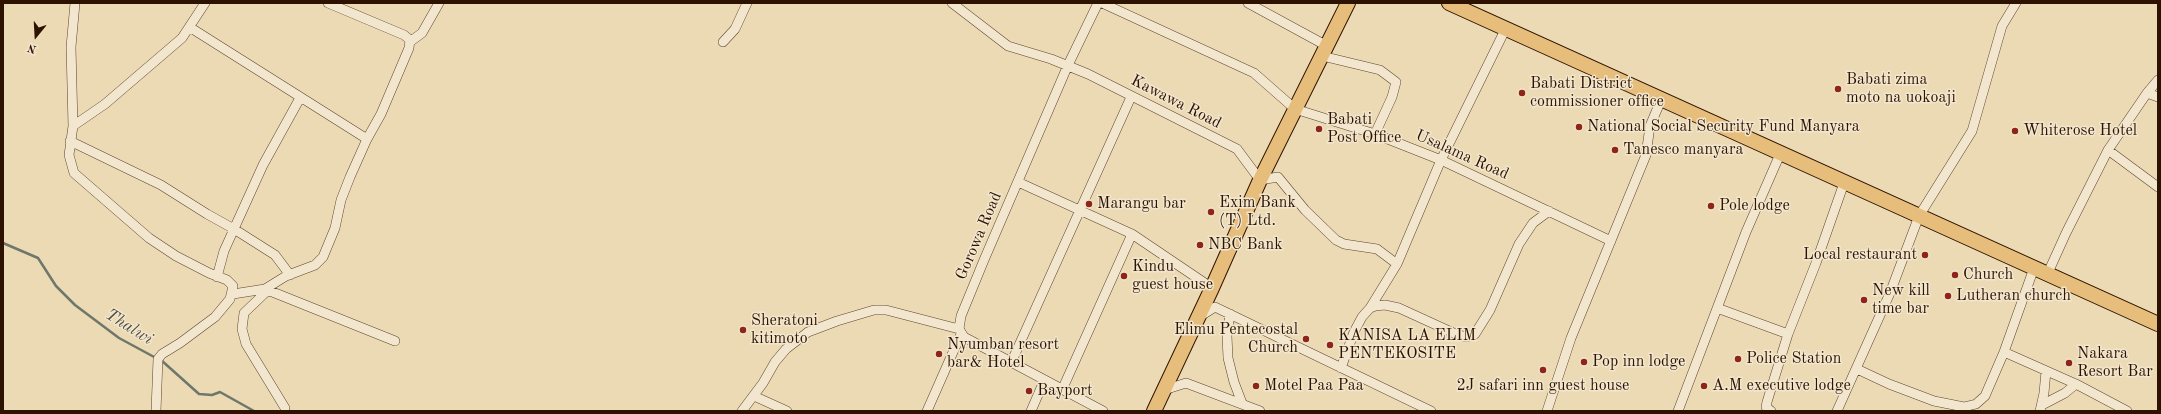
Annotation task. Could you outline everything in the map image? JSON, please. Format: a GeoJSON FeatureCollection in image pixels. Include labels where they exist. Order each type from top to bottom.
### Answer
{"type":"FeatureCollection","features":[{"type":"Feature","properties":{"kind":"highway"},"geometry":{"type":"LineString","coordinates":[[1449,3],[1614,76],[1661,100],[1781,152],[1844,183],[2158,324]]}},
{"type":"Feature","properties":{"kind":"highway"},"geometry":{"type":"LineString","coordinates":[[1154,411],[1212,288],[1260,180],[1348,6]]}},
{"type":"Feature","properties":{"kind":"street"},"geometry":{"type":"LineString","coordinates":[[75,3],[71,47],[73,126],[70,141],[70,162],[74,173],[149,238],[176,256],[217,277],[231,282],[233,286],[233,294],[226,306],[180,343],[162,354],[158,359],[156,411]]}},
{"type":"Feature","properties":{"kind":"street"},"geometry":{"type":"LineString","coordinates":[[73,126],[105,104],[182,38],[191,28],[205,3]]}},
{"type":"Feature","properties":{"kind":"street"},"geometry":{"type":"LineString","coordinates":[[328,3],[397,31],[408,37],[411,42]]}},
{"type":"Feature","properties":{"kind":"street"},"geometry":{"type":"LineString","coordinates":[[285,408],[246,344],[242,329],[244,313],[266,290],[290,275],[315,265],[323,257],[335,228],[343,194],[367,139],[381,114],[411,42],[422,33],[439,3]]}},
{"type":"Feature","properties":{"kind":"street"},"geometry":{"type":"LineString","coordinates":[[723,42],[735,29],[747,3]]}},
{"type":"Feature","properties":{"kind":"street","name":"Kawawa Road"},"geometry":{"type":"LineString","coordinates":[[952,3],[1008,46],[1068,65],[1237,150],[1260,180]]}},
{"type":"Feature","properties":{"kind":"street","name":"Gorowa Road"},"geometry":{"type":"LineString","coordinates":[[927,411],[960,331],[961,316],[973,286],[1068,65],[1098,3]]}},
{"type":"Feature","properties":{"kind":"street"},"geometry":{"type":"LineString","coordinates":[[1102,3],[1254,73],[1295,109]]}},
{"type":"Feature","properties":{"kind":"street"},"geometry":{"type":"LineString","coordinates":[[1248,3],[1325,51],[1380,70],[1396,82],[1392,97],[1375,134]]}},
{"type":"Feature","properties":{"kind":"street"},"geometry":{"type":"LineString","coordinates":[[1837,411],[1890,293],[1919,216],[1972,130],[2002,26],[2016,3]]}},
{"type":"Feature","properties":{"kind":"street"},"geometry":{"type":"LineString","coordinates":[[191,28],[367,139]]}},
{"type":"Feature","properties":{"kind":"street"},"geometry":{"type":"LineString","coordinates":[[1341,368],[1354,332],[1397,264],[1441,160],[1506,28]]}},
{"type":"Feature","properties":{"kind":"street"},"geometry":{"type":"LineString","coordinates":[[2047,275],[2066,233],[2108,150],[2147,93],[2158,80]]}},
{"type":"Feature","properties":{"kind":"street"},"geometry":{"type":"LineString","coordinates":[[2147,93],[2158,97]]}},
{"type":"Feature","properties":{"kind":"street"},"geometry":{"type":"LineString","coordinates":[[1011,363],[1081,211],[1131,97]]}},
{"type":"Feature","properties":{"kind":"street"},"geometry":{"type":"LineString","coordinates":[[217,277],[224,251],[262,165],[300,98]]}},
{"type":"Feature","properties":{"kind":"street"},"geometry":{"type":"LineString","coordinates":[[1547,411],[1571,338],[1646,155],[1650,126],[1661,100]]}},
{"type":"Feature","properties":{"kind":"street","name":"Usalama Road"},"geometry":{"type":"LineString","coordinates":[[1295,109],[1375,134],[1441,160],[1611,241]]}},
{"type":"Feature","properties":{"kind":"street"},"geometry":{"type":"LineString","coordinates":[[70,141],[162,185],[275,255],[290,275]]}},
{"type":"Feature","properties":{"kind":"street"},"geometry":{"type":"LineString","coordinates":[[2108,150],[2158,187]]}},
{"type":"Feature","properties":{"kind":"street"},"geometry":{"type":"LineString","coordinates":[[1678,411],[1762,191],[1781,152]]}},
{"type":"Feature","properties":{"kind":"street"},"geometry":{"type":"LineString","coordinates":[[1260,180],[1278,177],[1305,210],[1336,240],[1344,244],[1377,249],[1397,264]]}},
{"type":"Feature","properties":{"kind":"street"},"geometry":{"type":"LineString","coordinates":[[1018,182],[1132,234],[1212,288]]}},
{"type":"Feature","properties":{"kind":"street"},"geometry":{"type":"LineString","coordinates":[[1770,411],[1766,407],[1767,402],[1788,334],[1816,263],[1844,183]]}},
{"type":"Feature","properties":{"kind":"street"},"geometry":{"type":"LineString","coordinates":[[1370,308],[1380,305],[1390,305],[1458,335],[1467,337],[1475,334],[1490,310],[1519,244],[1533,222],[1548,211]]}},
{"type":"Feature","properties":{"kind":"street"},"geometry":{"type":"LineString","coordinates":[[1062,390],[1132,234]]}},
{"type":"Feature","properties":{"kind":"street"},"geometry":{"type":"LineString","coordinates":[[1857,368],[1915,394],[1940,403],[1964,407],[1976,404],[1985,396],[2004,352],[2034,268]]}},
{"type":"Feature","properties":{"kind":"street"},"geometry":{"type":"LineString","coordinates":[[233,294],[266,290],[395,341]]}},
{"type":"Feature","properties":{"kind":"street"},"geometry":{"type":"LineString","coordinates":[[1198,317],[1215,307],[1341,368],[1411,407],[1431,411]]}},
{"type":"Feature","properties":{"kind":"street"},"geometry":{"type":"LineString","coordinates":[[1717,308],[1788,334]]}},
{"type":"Feature","properties":{"kind":"street"},"geometry":{"type":"LineString","coordinates":[[742,411],[754,396],[775,362],[797,338],[808,332],[858,314],[874,310],[886,310],[960,331],[1011,363],[1103,411]]}},
{"type":"Feature","properties":{"kind":"street"},"geometry":{"type":"LineString","coordinates":[[1230,314],[1227,336],[1228,358],[1234,382],[1242,403]]}},
{"type":"Feature","properties":{"kind":"street"},"geometry":{"type":"LineString","coordinates":[[2004,352],[2076,384],[2127,411]]}},
{"type":"Feature","properties":{"kind":"street"},"geometry":{"type":"LineString","coordinates":[[2041,408],[2046,371]]}},
{"type":"Feature","properties":{"kind":"street"},"geometry":{"type":"LineString","coordinates":[[1031,411],[1044,381]]}},
{"type":"Feature","properties":{"kind":"street"},"geometry":{"type":"LineString","coordinates":[[1164,390],[1186,383],[1260,411]]}},
{"type":"Feature","properties":{"kind":"street"},"geometry":{"type":"LineString","coordinates":[[2041,408],[2065,393],[2076,384]]}},
{"type":"Feature","properties":{"kind":"street"},"geometry":{"type":"LineString","coordinates":[[754,396],[787,411]]}},
{"type":"Feature","properties":{"kind":"waterway","name":"Thalwi"},"geometry":{"type":"LineString","coordinates":[[3,243],[38,258],[56,286],[75,305],[119,338],[156,358]]}},
{"type":"Feature","properties":{"kind":"waterway","name":"Thalwi"},"geometry":{"type":"LineString","coordinates":[[161,360],[199,394],[212,395],[220,392],[254,411]]}},
{"type":"Feature","properties":{"kind":"place","name":"Babati zima moto na uokoaji"},"geometry":{"type":"Point","coordinates":[1838,89]}},
{"type":"Feature","properties":{"kind":"place","name":"Babati District commissioner office"},"geometry":{"type":"Point","coordinates":[1522,93]}},
{"type":"Feature","properties":{"kind":"place","name":"National Social Security Fund Manyara"},"geometry":{"type":"Point","coordinates":[1579,127]}},
{"type":"Feature","properties":{"kind":"place","name":"Babati Post Office"},"geometry":{"type":"Point","coordinates":[1319,129]}},
{"type":"Feature","properties":{"kind":"place","name":"Whiterose Hotel"},"geometry":{"type":"Point","coordinates":[2015,131]}},
{"type":"Feature","properties":{"kind":"place","name":"Tanesco manyara"},"geometry":{"type":"Point","coordinates":[1615,150]}},
{"type":"Feature","properties":{"kind":"place","name":"Marangu bar"},"geometry":{"type":"Point","coordinates":[1089,204]}},
{"type":"Feature","properties":{"kind":"place","name":"Pole lodge"},"geometry":{"type":"Point","coordinates":[1711,206]}},
{"type":"Feature","properties":{"kind":"place","name":"Exim Bank (T) Ltd."},"geometry":{"type":"Point","coordinates":[1211,212]}},
{"type":"Feature","properties":{"kind":"place","name":"NBC Bank"},"geometry":{"type":"Point","coordinates":[1200,245]}},
{"type":"Feature","properties":{"kind":"place","name":"Local restaurant"},"geometry":{"type":"Point","coordinates":[1925,255]}},
{"type":"Feature","properties":{"kind":"place","name":"Church"},"geometry":{"type":"Point","coordinates":[1955,275]}},
{"type":"Feature","properties":{"kind":"place","name":"Kindu guest house"},"geometry":{"type":"Point","coordinates":[1124,276]}},
{"type":"Feature","properties":{"kind":"place","name":"Lutheran church"},"geometry":{"type":"Point","coordinates":[1948,296]}},
{"type":"Feature","properties":{"kind":"place","name":"New kill time bar"},"geometry":{"type":"Point","coordinates":[1864,300]}},
{"type":"Feature","properties":{"kind":"place","name":"Sheratoni kitimoto"},"geometry":{"type":"Point","coordinates":[743,330]}},
{"type":"Feature","properties":{"kind":"place","name":"Elimu Pentecostal Church"},"geometry":{"type":"Point","coordinates":[1306,339]}},
{"type":"Feature","properties":{"kind":"place","name":"KANISA LA ELIM PENTEKOSITE"},"geometry":{"type":"Point","coordinates":[1330,345]}},
{"type":"Feature","properties":{"kind":"place","name":"Nyumban resort bar& Hotel"},"geometry":{"type":"Point","coordinates":[939,354]}},
{"type":"Feature","properties":{"kind":"place","name":"Police Station"},"geometry":{"type":"Point","coordinates":[1738,359]}},
{"type":"Feature","properties":{"kind":"place","name":"Pop inn lodge"},"geometry":{"type":"Point","coordinates":[1584,362]}},
{"type":"Feature","properties":{"kind":"place","name":"Nakara Resort Bar"},"geometry":{"type":"Point","coordinates":[2069,363]}},
{"type":"Feature","properties":{"kind":"place","name":"2J safari inn guest house"},"geometry":{"type":"Point","coordinates":[1543,370]}},
{"type":"Feature","properties":{"kind":"place","name":"Motel Paa Paa"},"geometry":{"type":"Point","coordinates":[1256,386]}},
{"type":"Feature","properties":{"kind":"place","name":"A.M executive lodge"},"geometry":{"type":"Point","coordinates":[1704,386]}},
{"type":"Feature","properties":{"kind":"place","name":"Bayport"},"geometry":{"type":"Point","coordinates":[1029,391]}}]}
